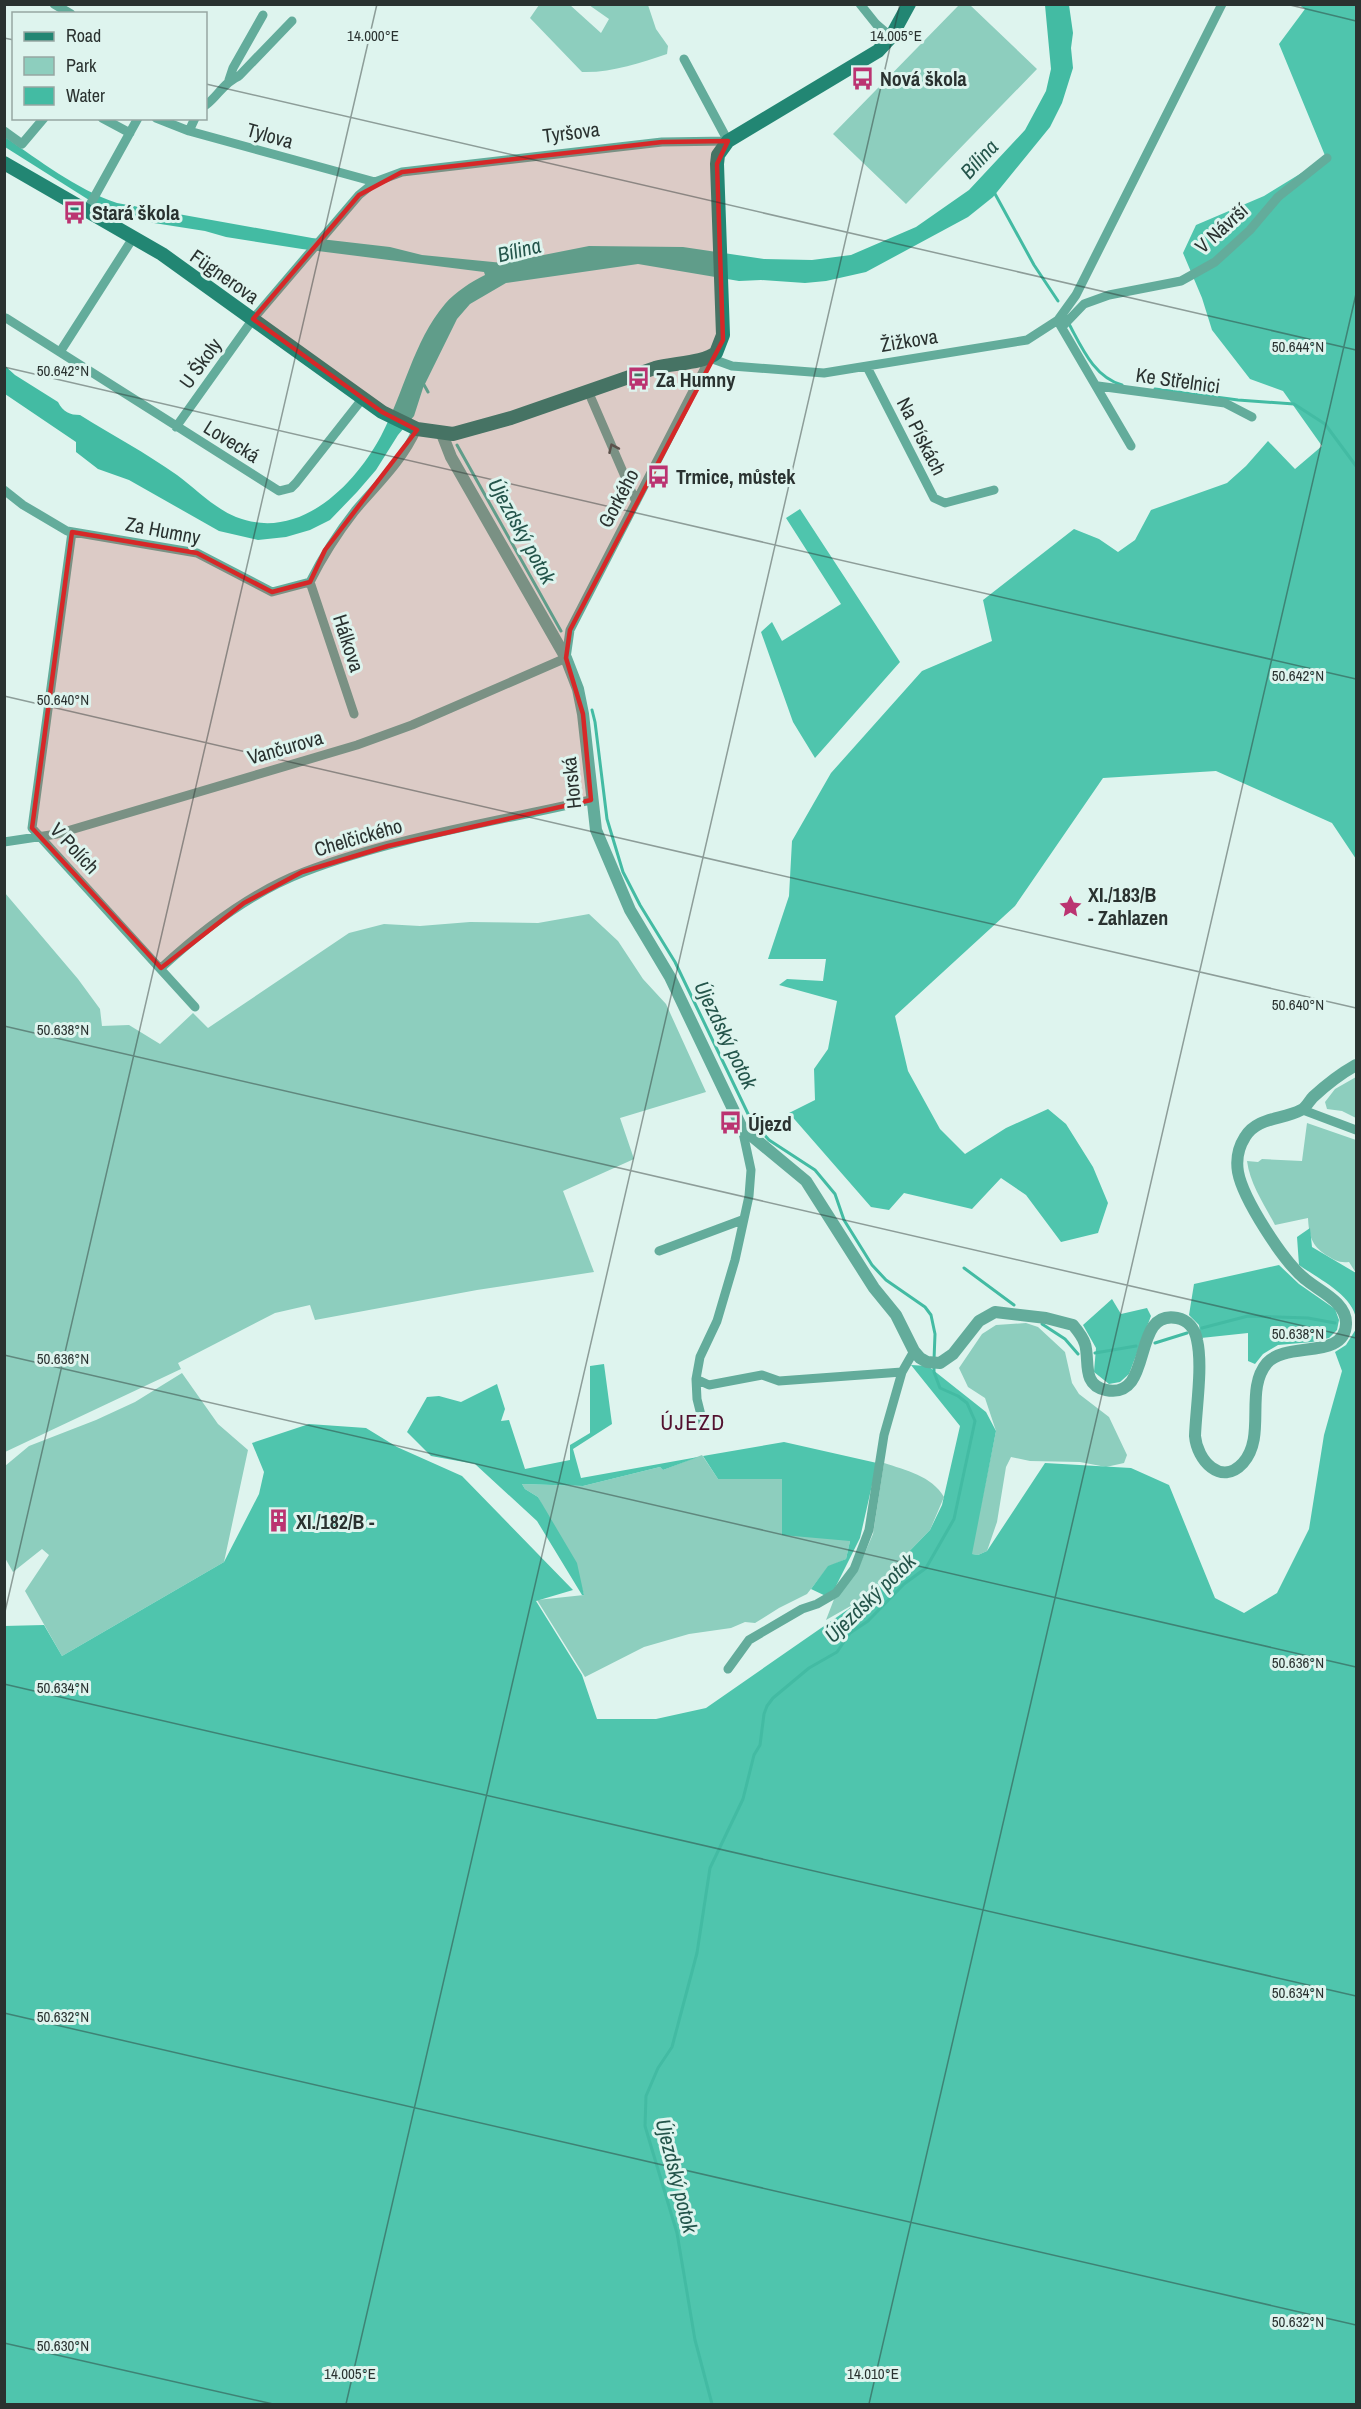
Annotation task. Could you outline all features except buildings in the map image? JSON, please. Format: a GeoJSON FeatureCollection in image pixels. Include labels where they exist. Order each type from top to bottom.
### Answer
{"type":"FeatureCollection","features":[{"type":"Feature","properties":{"kind":"main road"},"geometry":{"type":"LineString","coordinates":[[710,358],[720,348],[723,340],[718,155],[728,141],[871,55],[891,37],[909,4]]}},
{"type":"Feature","properties":{"kind":"main road","name":"Fügnerova"},"geometry":{"type":"LineString","coordinates":[[4,163],[89,209],[162,254],[382,412],[414,428]]}},
{"type":"Feature","properties":{"kind":"main road","name":"Žižkova"},"geometry":{"type":"LineString","coordinates":[[414,428],[442,435],[468,432],[673,363],[710,358]]}},
{"type":"Feature","properties":{"kind":"street"},"geometry":{"type":"LineString","coordinates":[[54,4],[72,10]]}},
{"type":"Feature","properties":{"kind":"street"},"geometry":{"type":"LineString","coordinates":[[860,4],[876,24],[891,37]]}},
{"type":"Feature","properties":{"kind":"street","name":"Žižkova"},"geometry":{"type":"LineString","coordinates":[[710,358],[732,366],[824,373],[1027,340],[1060,324],[1222,4]]}},
{"type":"Feature","properties":{"kind":"street"},"geometry":{"type":"LineString","coordinates":[[207,104],[229,80],[232,68],[263,15]]}},
{"type":"Feature","properties":{"kind":"street"},"geometry":{"type":"LineString","coordinates":[[229,80],[239,76],[292,21]]}},
{"type":"Feature","properties":{"kind":"street"},"geometry":{"type":"LineString","coordinates":[[684,59],[728,141]]}},
{"type":"Feature","properties":{"kind":"street"},"geometry":{"type":"LineString","coordinates":[[4,131],[22,144],[42,120]]}},
{"type":"Feature","properties":{"kind":"street"},"geometry":{"type":"LineString","coordinates":[[106,120],[130,134]]}},
{"type":"Feature","properties":{"kind":"street"},"geometry":{"type":"LineString","coordinates":[[89,209],[137,120]]}},
{"type":"Feature","properties":{"kind":"street","name":"Tylova"},"geometry":{"type":"LineString","coordinates":[[161,120],[189,131],[375,182]]}},
{"type":"Feature","properties":{"kind":"street"},"geometry":{"type":"LineString","coordinates":[[189,131],[194,120]]}},
{"type":"Feature","properties":{"kind":"street","name":"Tyršova"},"geometry":{"type":"LineString","coordinates":[[253,320],[359,195],[375,182],[402,171],[662,142],[728,141]]}},
{"type":"Feature","properties":{"kind":"street","name":"V Návrší"},"geometry":{"type":"LineString","coordinates":[[1060,324],[1084,304],[1109,295],[1181,281],[1215,262],[1250,230],[1278,197],[1327,158]]}},
{"type":"Feature","properties":{"kind":"street"},"geometry":{"type":"LineString","coordinates":[[60,352],[133,238]]}},
{"type":"Feature","properties":{"kind":"street","name":"Lovecká"},"geometry":{"type":"LineString","coordinates":[[6,318],[274,488],[285,490],[296,483],[363,398]]}},
{"type":"Feature","properties":{"kind":"street","name":"U Školy"},"geometry":{"type":"LineString","coordinates":[[176,427],[253,320]]}},
{"type":"Feature","properties":{"kind":"street"},"geometry":{"type":"LineString","coordinates":[[1060,324],[1098,386],[1131,447]]}},
{"type":"Feature","properties":{"kind":"street","name":"Gorkého"},"geometry":{"type":"LineString","coordinates":[[566,658],[570,630],[710,358]]}},
{"type":"Feature","properties":{"kind":"street","name":"Na Pískách"},"geometry":{"type":"LineString","coordinates":[[867,367],[933,498],[945,503],[994,490]]}},
{"type":"Feature","properties":{"kind":"street","name":"Ke Střelnici"},"geometry":{"type":"LineString","coordinates":[[1098,386],[1225,404],[1252,417]]}},
{"type":"Feature","properties":{"kind":"street"},"geometry":{"type":"LineString","coordinates":[[588,391],[636,502]]}},
{"type":"Feature","properties":{"kind":"street"},"geometry":{"type":"LineString","coordinates":[[310,582],[325,550],[408,450],[414,428]]}},
{"type":"Feature","properties":{"kind":"street","name":"Horská"},"geometry":{"type":"LineString","coordinates":[[442,435],[451,457],[566,658],[578,689],[583,714],[596,830],[630,910],[670,977],[742,1128]]}},
{"type":"Feature","properties":{"kind":"street","name":"Za Humny"},"geometry":{"type":"LineString","coordinates":[[4,490],[23,505],[67,531],[197,553],[272,592],[310,582]]}},
{"type":"Feature","properties":{"kind":"street","name":"V Polích"},"geometry":{"type":"LineString","coordinates":[[72,532],[32,828],[195,1007]]}},
{"type":"Feature","properties":{"kind":"street","name":"Hálkova"},"geometry":{"type":"LineString","coordinates":[[310,582],[354,714]]}},
{"type":"Feature","properties":{"kind":"street","name":"Vančurova"},"geometry":{"type":"LineString","coordinates":[[4,842],[38,835],[57,834],[357,745],[412,725],[566,658]]}},
{"type":"Feature","properties":{"kind":"street","name":"Chelčického"},"geometry":{"type":"LineString","coordinates":[[161,968],[194,938],[244,903],[302,872],[388,846],[591,800]]}},
{"type":"Feature","properties":{"kind":"street"},"geometry":{"type":"LineString","coordinates":[[742,1128],[806,1181],[874,1288],[896,1315],[914,1352],[927,1362],[940,1363],[953,1354],[979,1320],[995,1312],[1025,1314],[1073,1325],[1086,1346],[1090,1379],[1104,1390],[1118,1390],[1129,1384],[1137,1373],[1146,1339],[1154,1325],[1163,1319],[1175,1317],[1186,1321],[1197,1338],[1199,1354],[1196,1447],[1200,1457],[1216,1471],[1232,1470],[1242,1464],[1247,1457],[1253,1439],[1257,1383],[1261,1370],[1269,1360],[1280,1354],[1329,1346],[1340,1339],[1347,1326],[1345,1313],[1337,1303],[1293,1270],[1282,1256],[1248,1197],[1238,1174],[1238,1152],[1245,1135],[1259,1123],[1303,1110],[1337,1076],[1356,1065]]}},
{"type":"Feature","properties":{"kind":"street"},"geometry":{"type":"LineString","coordinates":[[1303,1110],[1356,1130]]}},
{"type":"Feature","properties":{"kind":"street"},"geometry":{"type":"LineString","coordinates":[[704,1427],[696,1379],[700,1357],[717,1321],[735,1260],[749,1196],[751,1170],[742,1128]]}},
{"type":"Feature","properties":{"kind":"street"},"geometry":{"type":"LineString","coordinates":[[659,1251],[742,1220]]}},
{"type":"Feature","properties":{"kind":"street"},"geometry":{"type":"LineString","coordinates":[[729,1669],[749,1640],[802,1609],[817,1604],[836,1593],[854,1569],[869,1530],[884,1435],[902,1372],[914,1352]]}},
{"type":"Feature","properties":{"kind":"street"},"geometry":{"type":"LineString","coordinates":[[696,1379],[709,1384],[762,1375],[779,1381],[902,1372]]}},
{"type":"Feature","properties":{"kind":"highlighted area"},"geometry":{"type":"Polygon","coordinates":[[[728,141],[717,164],[723,340],[570,630],[566,658],[583,714],[591,800],[388,846],[302,872],[244,903],[161,968],[32,828],[72,532],[197,553],[272,592],[310,582],[325,550],[417,430],[382,412],[253,319],[359,195],[402,172],[662,142],[728,141]]]}},
{"type":"Feature","properties":{"kind":"green space"},"geometry":{"type":"Polygon","coordinates":[[[539,5],[570,5],[601,33],[609,19],[589,5],[648,5],[656,29],[668,46],[667,54],[615,69],[582,72],[530,18],[539,5]]]}},
{"type":"Feature","properties":{"kind":"green space"},"geometry":{"type":"Polygon","coordinates":[[[959,5],[970,5],[1037,69],[906,204],[833,134],[959,5]]]}},
{"type":"Feature","properties":{"kind":"green space"},"geometry":{"type":"Polygon","coordinates":[[[5,893],[78,979],[100,1009],[102,1026],[129,1025],[160,1044],[193,1013],[208,1028],[349,933],[384,924],[420,926],[470,922],[538,923],[589,914],[618,941],[643,979],[666,1004],[706,1092],[620,1118],[634,1159],[563,1191],[594,1272],[477,1290],[315,1320],[310,1305],[275,1313],[178,1363],[181,1369],[5,1452],[5,893]]]}},
{"type":"Feature","properties":{"kind":"green space"},"geometry":{"type":"Polygon","coordinates":[[[1356,1077],[1356,1118],[1342,1111],[1327,1109],[1325,1102],[1335,1089],[1356,1077]]]}},
{"type":"Feature","properties":{"kind":"green space"},"geometry":{"type":"Polygon","coordinates":[[[1307,1123],[1356,1140],[1356,1273],[1349,1262],[1334,1260],[1317,1247],[1310,1235],[1308,1218],[1275,1225],[1251,1178],[1247,1161],[1258,1162],[1262,1159],[1302,1161],[1307,1123]]]}},
{"type":"Feature","properties":{"kind":"green space"},"geometry":{"type":"Polygon","coordinates":[[[1026,1323],[1038,1327],[1065,1352],[1072,1383],[1079,1394],[1109,1417],[1127,1455],[1124,1463],[1106,1467],[1080,1462],[1030,1461],[1011,1457],[1006,1467],[997,1522],[987,1551],[978,1555],[971,1554],[996,1431],[985,1398],[968,1387],[959,1368],[982,1334],[996,1325],[1026,1323]]]}},
{"type":"Feature","properties":{"kind":"green space"},"geometry":{"type":"Polygon","coordinates":[[[182,1373],[218,1424],[248,1450],[224,1562],[62,1656],[25,1591],[49,1555],[42,1549],[13,1572],[5,1558],[5,1466],[29,1446],[135,1402],[182,1373]]]}},
{"type":"Feature","properties":{"kind":"green space"},"geometry":{"type":"Polygon","coordinates":[[[702,1455],[718,1479],[782,1479],[850,1541],[846,1559],[828,1567],[807,1594],[755,1623],[745,1622],[731,1628],[689,1634],[644,1647],[585,1677],[537,1600],[584,1595],[580,1582],[538,1497],[525,1489],[522,1484],[583,1486],[660,1467],[663,1470],[702,1455]]]}},
{"type":"Feature","properties":{"kind":"green space"},"geometry":{"type":"Polygon","coordinates":[[[884,1463],[925,1479],[933,1484],[944,1497],[930,1530],[863,1599],[826,1620],[836,1594],[860,1564],[873,1534],[884,1463]]]}},
{"type":"Feature","properties":{"kind":"shaded area"},"geometry":{"type":"Polygon","coordinates":[[[1299,5],[1356,5],[1356,859],[1332,823],[1216,771],[1103,778],[1015,906],[895,1016],[908,1071],[940,1129],[965,1154],[1006,1128],[1048,1109],[1066,1124],[1093,1167],[1108,1203],[1098,1233],[1061,1242],[1026,1195],[1001,1178],[972,1209],[904,1193],[889,1210],[871,1207],[789,1113],[815,1100],[814,1069],[828,1049],[837,1001],[779,985],[787,979],[823,981],[826,959],[768,959],[789,896],[792,841],[831,773],[922,671],[992,641],[983,600],[1074,529],[1099,539],[1118,552],[1135,540],[1151,510],[1227,483],[1268,441],[1295,469],[1322,446],[1283,391],[1250,379],[1212,330],[1202,298],[1183,253],[1196,225],[1264,196],[1326,158],[1279,44],[1305,9],[1299,5]]]}},
{"type":"Feature","properties":{"kind":"shaded area"},"geometry":{"type":"Polygon","coordinates":[[[800,509],[900,662],[815,758],[793,722],[761,632],[772,622],[782,641],[841,604],[786,518],[800,509]]]}},
{"type":"Feature","properties":{"kind":"shaded area"},"geometry":{"type":"Polygon","coordinates":[[[1310,1228],[1312,1247],[1356,1273],[1356,1319],[1348,1302],[1341,1295],[1299,1265],[1297,1237],[1310,1228]]]}},
{"type":"Feature","properties":{"kind":"shaded area"},"geometry":{"type":"Polygon","coordinates":[[[1279,1265],[1299,1284],[1335,1309],[1339,1320],[1337,1330],[1329,1338],[1278,1345],[1263,1354],[1255,1364],[1248,1361],[1248,1333],[1201,1338],[1199,1325],[1189,1315],[1194,1284],[1279,1265]]]}},
{"type":"Feature","properties":{"kind":"shaded area"},"geometry":{"type":"Polygon","coordinates":[[[1112,1299],[1121,1314],[1147,1308],[1151,1316],[1129,1374],[1120,1382],[1109,1384],[1094,1372],[1096,1348],[1083,1325],[1112,1299]]]}},
{"type":"Feature","properties":{"kind":"shaded area"},"geometry":{"type":"Polygon","coordinates":[[[1356,1329],[1356,2404],[5,2404],[4,1626],[44,1625],[62,1656],[224,1562],[259,1494],[264,1472],[252,1443],[309,1424],[366,1428],[397,1447],[462,1476],[573,1590],[536,1601],[582,1675],[597,1719],[656,1719],[706,1708],[863,1599],[930,1530],[942,1505],[960,1426],[911,1365],[928,1366],[986,1412],[996,1431],[972,1554],[978,1555],[987,1551],[1045,1463],[1131,1468],[1169,1485],[1215,1598],[1244,1613],[1277,1593],[1309,1529],[1324,1435],[1342,1371],[1335,1352],[1346,1345],[1356,1329]]]}},
{"type":"Feature","properties":{"kind":"shaded area"},"geometry":{"type":"Polygon","coordinates":[[[604,1364],[612,1424],[573,1449],[581,1478],[698,1457],[663,1470],[660,1467],[583,1486],[522,1484],[525,1489],[538,1497],[577,1563],[584,1595],[582,1595],[537,1521],[475,1464],[431,1456],[407,1432],[427,1397],[439,1396],[461,1402],[497,1384],[505,1409],[501,1421],[509,1420],[525,1469],[570,1460],[570,1445],[590,1433],[590,1366],[604,1364]]]}},
{"type":"Feature","properties":{"kind":"shaded area"},"geometry":{"type":"Polygon","coordinates":[[[784,1442],[877,1463],[860,1538],[830,1598],[811,1589],[828,1566],[846,1559],[850,1541],[782,1535],[782,1479],[718,1479],[703,1456],[784,1442]]]}},
{"type":"Feature","properties":{"kind":"water"},"geometry":{"type":"Polygon","coordinates":[[[1045,5],[1069,5],[1073,33],[1071,48],[1073,68],[1062,103],[1050,127],[993,197],[968,217],[866,272],[826,281],[805,283],[739,281],[638,264],[506,283],[470,304],[457,319],[423,388],[414,416],[398,435],[376,470],[357,492],[330,520],[310,530],[286,537],[258,540],[219,531],[129,480],[98,469],[76,452],[76,442],[5,394],[4,365],[15,375],[58,402],[67,412],[80,415],[153,459],[228,513],[259,523],[281,522],[302,516],[322,505],[356,473],[381,436],[417,351],[434,319],[454,295],[485,275],[484,272],[226,237],[108,212],[5,147],[5,137],[73,182],[117,203],[312,238],[390,247],[422,255],[503,263],[589,246],[683,247],[764,259],[812,260],[851,255],[916,227],[969,190],[1025,130],[1046,91],[1051,69],[1045,5]]]}},
{"type":"Feature","properties":{"kind":"waterway"},"geometry":{"type":"LineString","coordinates":[[994,192],[1034,265],[1058,301]]}},
{"type":"Feature","properties":{"kind":"waterway"},"geometry":{"type":"LineString","coordinates":[[1069,324],[1096,369],[1112,381],[1122,385]]}},
{"type":"Feature","properties":{"kind":"waterway","name":"Újezdský potok"},"geometry":{"type":"LineString","coordinates":[[423,383],[428,392]]}},
{"type":"Feature","properties":{"kind":"waterway"},"geometry":{"type":"LineString","coordinates":[[1155,389],[1238,400],[1294,404],[1325,424],[1356,466]]}},
{"type":"Feature","properties":{"kind":"waterway","name":"Újezdský potok"},"geometry":{"type":"LineString","coordinates":[[457,445],[561,631]]}},
{"type":"Feature","properties":{"kind":"waterway","name":"Újezdský potok"},"geometry":{"type":"LineString","coordinates":[[592,710],[607,819],[623,872],[675,962],[751,1120],[769,1140],[815,1170],[835,1194],[844,1220],[872,1265],[886,1280],[925,1307],[931,1315],[935,1334],[934,1360]]}},
{"type":"Feature","properties":{"kind":"waterway"},"geometry":{"type":"LineString","coordinates":[[964,1268],[1014,1305]]}},
{"type":"Feature","properties":{"kind":"waterway"},"geometry":{"type":"LineString","coordinates":[[1202,1328],[1248,1316],[1308,1318],[1335,1323]]}},
{"type":"Feature","properties":{"kind":"waterway"},"geometry":{"type":"LineString","coordinates":[[1042,1324],[1065,1339],[1078,1354]]}},
{"type":"Feature","properties":{"kind":"waterway"},"geometry":{"type":"LineString","coordinates":[[1155,1343],[1187,1333]]}},
{"type":"Feature","properties":{"kind":"waterway"},"geometry":{"type":"LineString","coordinates":[[1095,1353],[1136,1346]]}},
{"type":"Feature","properties":{"kind":"waterway","name":"Újezdský potok"},"geometry":{"type":"LineString","coordinates":[[712,2404],[695,2340],[677,2233],[645,2126],[646,2096],[658,2068],[672,2047],[697,1953],[710,1868],[743,1799],[754,1755],[760,1745],[767,1706],[773,1698],[809,1668],[837,1652],[850,1633],[868,1621],[904,1584],[926,1568],[954,1519],[975,1421],[967,1403],[940,1388],[934,1367]]}},
{"type":"Feature","properties":{"kind":"place","name":"Nová škola"},"geometry":{"type":"Point","coordinates":[862,78]}},
{"type":"Feature","properties":{"kind":"place","name":"Stará škola"},"geometry":{"type":"Point","coordinates":[74,212]}},
{"type":"Feature","properties":{"kind":"place","name":"Za Humny"},"geometry":{"type":"Point","coordinates":[638,379]}},
{"type":"Feature","properties":{"kind":"place","name":"Trmice, můstek"},"geometry":{"type":"Point","coordinates":[658,476]}},
{"type":"Feature","properties":{"kind":"place","name":"XI./183/B - Zahlazen"},"geometry":{"type":"Point","coordinates":[1070,906]}},
{"type":"Feature","properties":{"kind":"place","name":"Újezd"},"geometry":{"type":"Point","coordinates":[730,1123]}},
{"type":"Feature","properties":{"kind":"place","name":"XI./182/B -"},"geometry":{"type":"Point","coordinates":[278,1521]}},
{"type":"Feature","properties":{"kind":"district","name":"ÚJEZD"},"geometry":{"type":"Point","coordinates":[693,1422]}},
{"type":"Feature","properties":{"kind":"water label","name":"Bílina"},"geometry":{"type":"Point","coordinates":[979,159]}},
{"type":"Feature","properties":{"kind":"water label","name":"Bílina"},"geometry":{"type":"Point","coordinates":[519,250]}}]}
